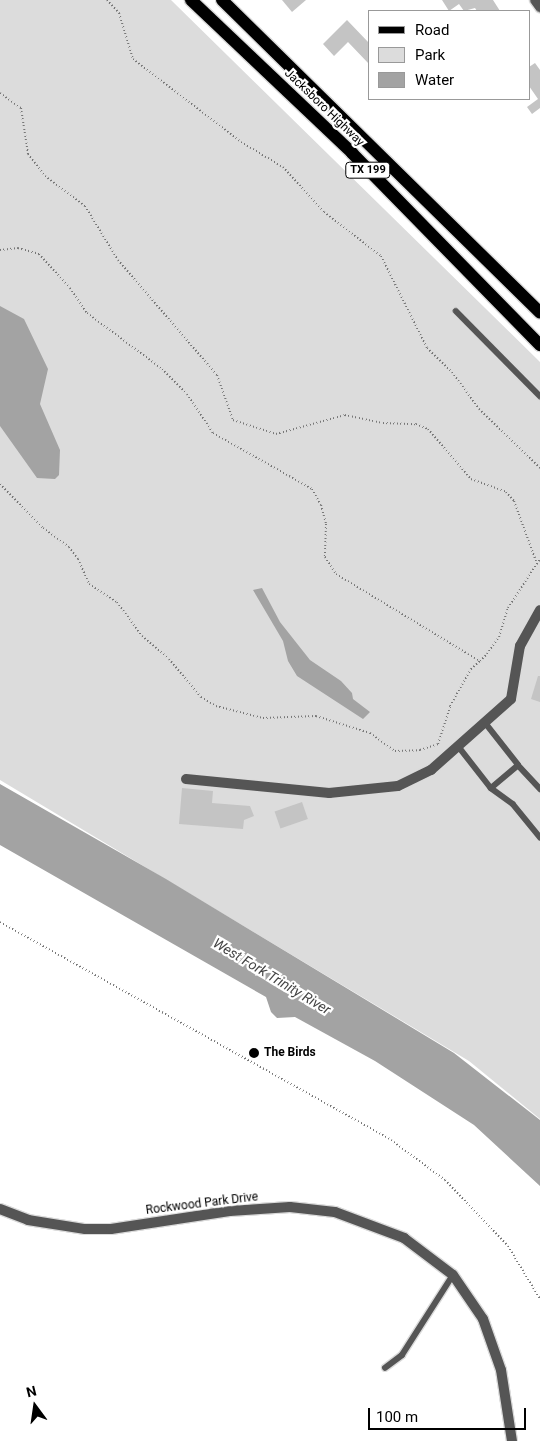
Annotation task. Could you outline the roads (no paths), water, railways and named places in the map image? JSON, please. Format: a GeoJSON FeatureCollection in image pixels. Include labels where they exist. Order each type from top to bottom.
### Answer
{"type":"FeatureCollection","features":[{"type":"Feature","properties":{"kind":"main road","name":"Jacksboro Highway"},"geometry":{"type":"LineString","coordinates":[[191,0],[367,169],[540,346]]}},
{"type":"Feature","properties":{"kind":"main road","name":"Jacksboro Highway"},"geometry":{"type":"LineString","coordinates":[[222,0],[540,313]]}},
{"type":"Feature","properties":{"kind":"main road"},"geometry":{"type":"LineString","coordinates":[[367,169],[382,157]]}},
{"type":"Feature","properties":{"kind":"street"},"geometry":{"type":"LineString","coordinates":[[536,0],[540,7]]}},
{"type":"Feature","properties":{"kind":"street"},"geometry":{"type":"LineString","coordinates":[[186,779],[329,793],[370,791],[398,786],[431,770],[441,758],[459,747],[511,699],[520,646],[540,610]]}},
{"type":"Feature","properties":{"kind":"street","name":"Rockwood Park Drive"},"geometry":{"type":"LineString","coordinates":[[0,1208],[28,1220],[85,1229],[111,1229],[230,1210],[290,1207],[335,1212],[404,1238],[453,1275],[483,1319],[501,1370],[512,1441]]}},
{"type":"Feature","properties":{"kind":"lane"},"geometry":{"type":"LineString","coordinates":[[456,311],[540,396]]}},
{"type":"Feature","properties":{"kind":"lane"},"geometry":{"type":"LineString","coordinates":[[485,723],[540,788]]}},
{"type":"Feature","properties":{"kind":"lane"},"geometry":{"type":"LineString","coordinates":[[459,747],[491,788],[513,804],[540,837]]}},
{"type":"Feature","properties":{"kind":"lane"},"geometry":{"type":"LineString","coordinates":[[491,788],[518,764]]}},
{"type":"Feature","properties":{"kind":"lane"},"geometry":{"type":"LineString","coordinates":[[385,1368],[402,1355],[453,1275]]}},
{"type":"Feature","properties":{"kind":"water"},"geometry":{"type":"Polygon","coordinates":[[[0,306],[24,319],[48,369],[40,404],[60,450],[59,475],[55,479],[37,478],[0,426],[0,306]]]}},
{"type":"Feature","properties":{"kind":"water"},"geometry":{"type":"Polygon","coordinates":[[[262,588],[280,622],[310,660],[341,681],[352,693],[353,699],[370,712],[363,719],[297,676],[288,661],[283,641],[253,590],[262,588]]]}},
{"type":"Feature","properties":{"kind":"water","name":"West Fork Trinity River"},"geometry":{"type":"Polygon","coordinates":[[[0,784],[166,879],[454,1053],[540,1120],[540,1186],[474,1125],[375,1061],[295,1017],[277,1018],[271,1012],[266,997],[0,845],[0,784]]]}},
{"type":"Feature","properties":{"kind":"place","name":"The Birds"},"geometry":{"type":"Point","coordinates":[254,1053]}}]}
